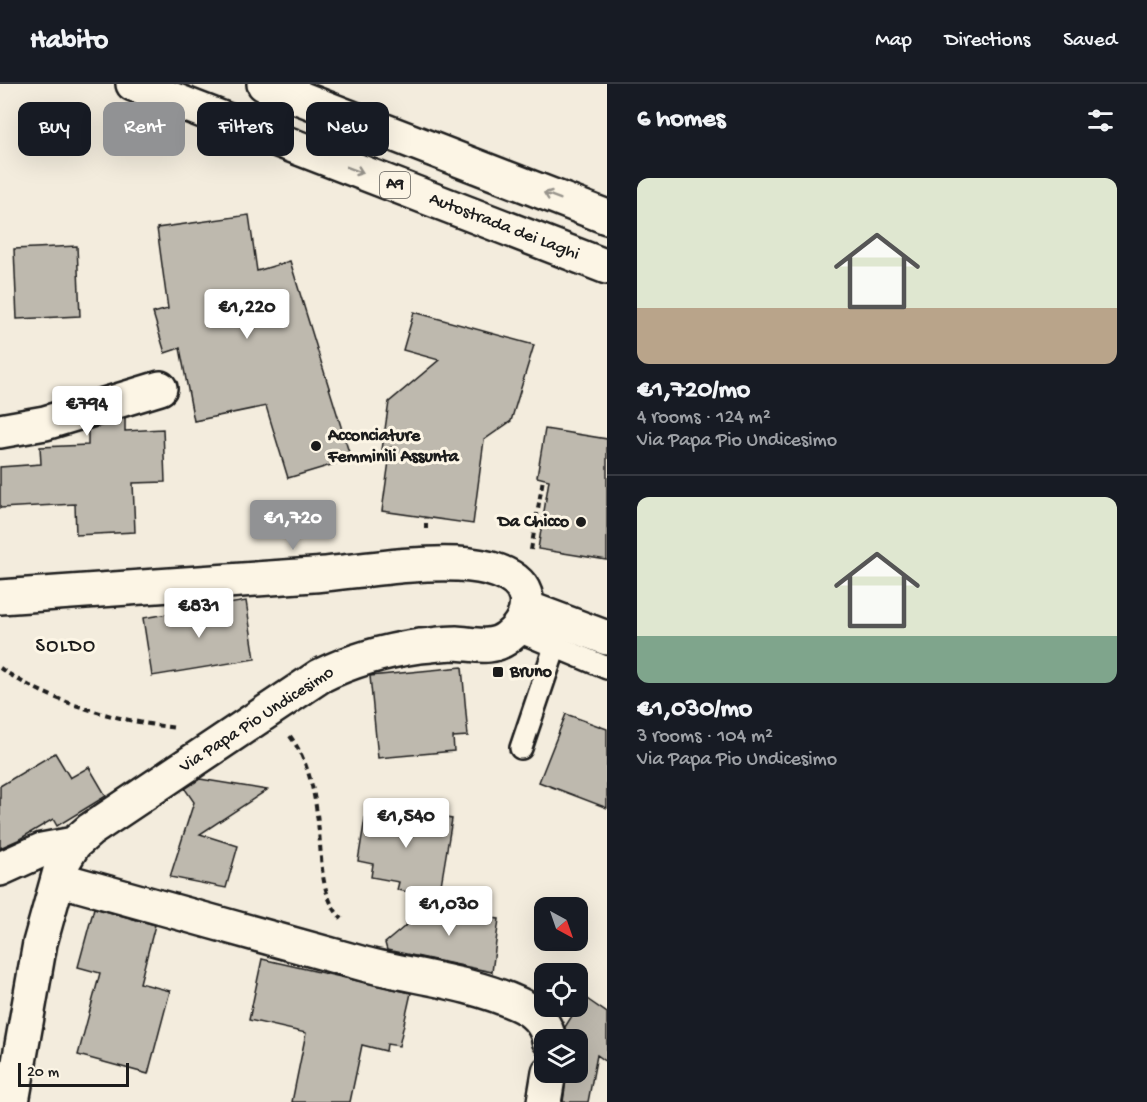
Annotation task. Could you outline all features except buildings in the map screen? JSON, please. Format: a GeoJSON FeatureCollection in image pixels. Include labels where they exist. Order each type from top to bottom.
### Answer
{"type":"FeatureCollection","features":[{"type":"Feature","properties":{"kind":"main road","name":"Autostrada dei Laghi"},"geometry":{"type":"LineString","coordinates":[[133,84],[607,267]]}},
{"type":"Feature","properties":{"kind":"main road"},"geometry":{"type":"LineString","coordinates":[[264,84],[607,217]]}},
{"type":"Feature","properties":{"kind":"main road"},"geometry":{"type":"LineString","coordinates":[[0,431],[45,423],[160,388]]}},
{"type":"Feature","properties":{"kind":"main road"},"geometry":{"type":"LineString","coordinates":[[0,597],[352,572],[423,564],[459,564],[507,575],[523,589],[522,619],[607,638]]}},
{"type":"Feature","properties":{"kind":"main road","name":"Via Papa Pio Undicesimo"},"geometry":{"type":"LineString","coordinates":[[12,1102],[40,943],[62,864],[74,843],[320,676],[340,666],[374,655],[418,647],[455,643],[489,646],[508,638],[522,619]]}},
{"type":"Feature","properties":{"kind":"main road"},"geometry":{"type":"LineString","coordinates":[[0,868],[42,850],[74,843]]}},
{"type":"Feature","properties":{"kind":"main road"},"geometry":{"type":"LineString","coordinates":[[58,879],[367,964],[483,991],[518,1004],[536,1014],[546,1029]]}},
{"type":"Feature","properties":{"kind":"main road"},"geometry":{"type":"LineString","coordinates":[[544,1102],[547,1083]]}},
{"type":"Feature","properties":{"kind":"lane"},"geometry":{"type":"LineString","coordinates":[[522,619],[555,647],[607,668]]}},
{"type":"Feature","properties":{"kind":"lane"},"geometry":{"type":"LineString","coordinates":[[521,748],[555,647]]}},
{"type":"Feature","properties":{"kind":"path"},"geometry":{"type":"LineString","coordinates":[[530,560],[543,478]]}},
{"type":"Feature","properties":{"kind":"path"},"geometry":{"type":"LineString","coordinates":[[0,668],[38,689],[91,711],[144,724],[233,734]]}},
{"type":"Feature","properties":{"kind":"path"},"geometry":{"type":"LineString","coordinates":[[270,710],[298,747],[313,784],[324,884],[337,914],[358,937],[369,955],[367,964]]}},
{"type":"Feature","properties":{"kind":"place","name":"Acconciature Femminili Assunta"},"geometry":{"type":"Point","coordinates":[316,446]}},
{"type":"Feature","properties":{"kind":"place","name":"Da Chicco"},"geometry":{"type":"Point","coordinates":[581,522]}},
{"type":"Feature","properties":{"kind":"place","name":"Bruno"},"geometry":{"type":"Point","coordinates":[498,672]}},
{"type":"Feature","properties":{"kind":"district","name":"SOLDO"},"geometry":{"type":"Point","coordinates":[66,647]}}]}
